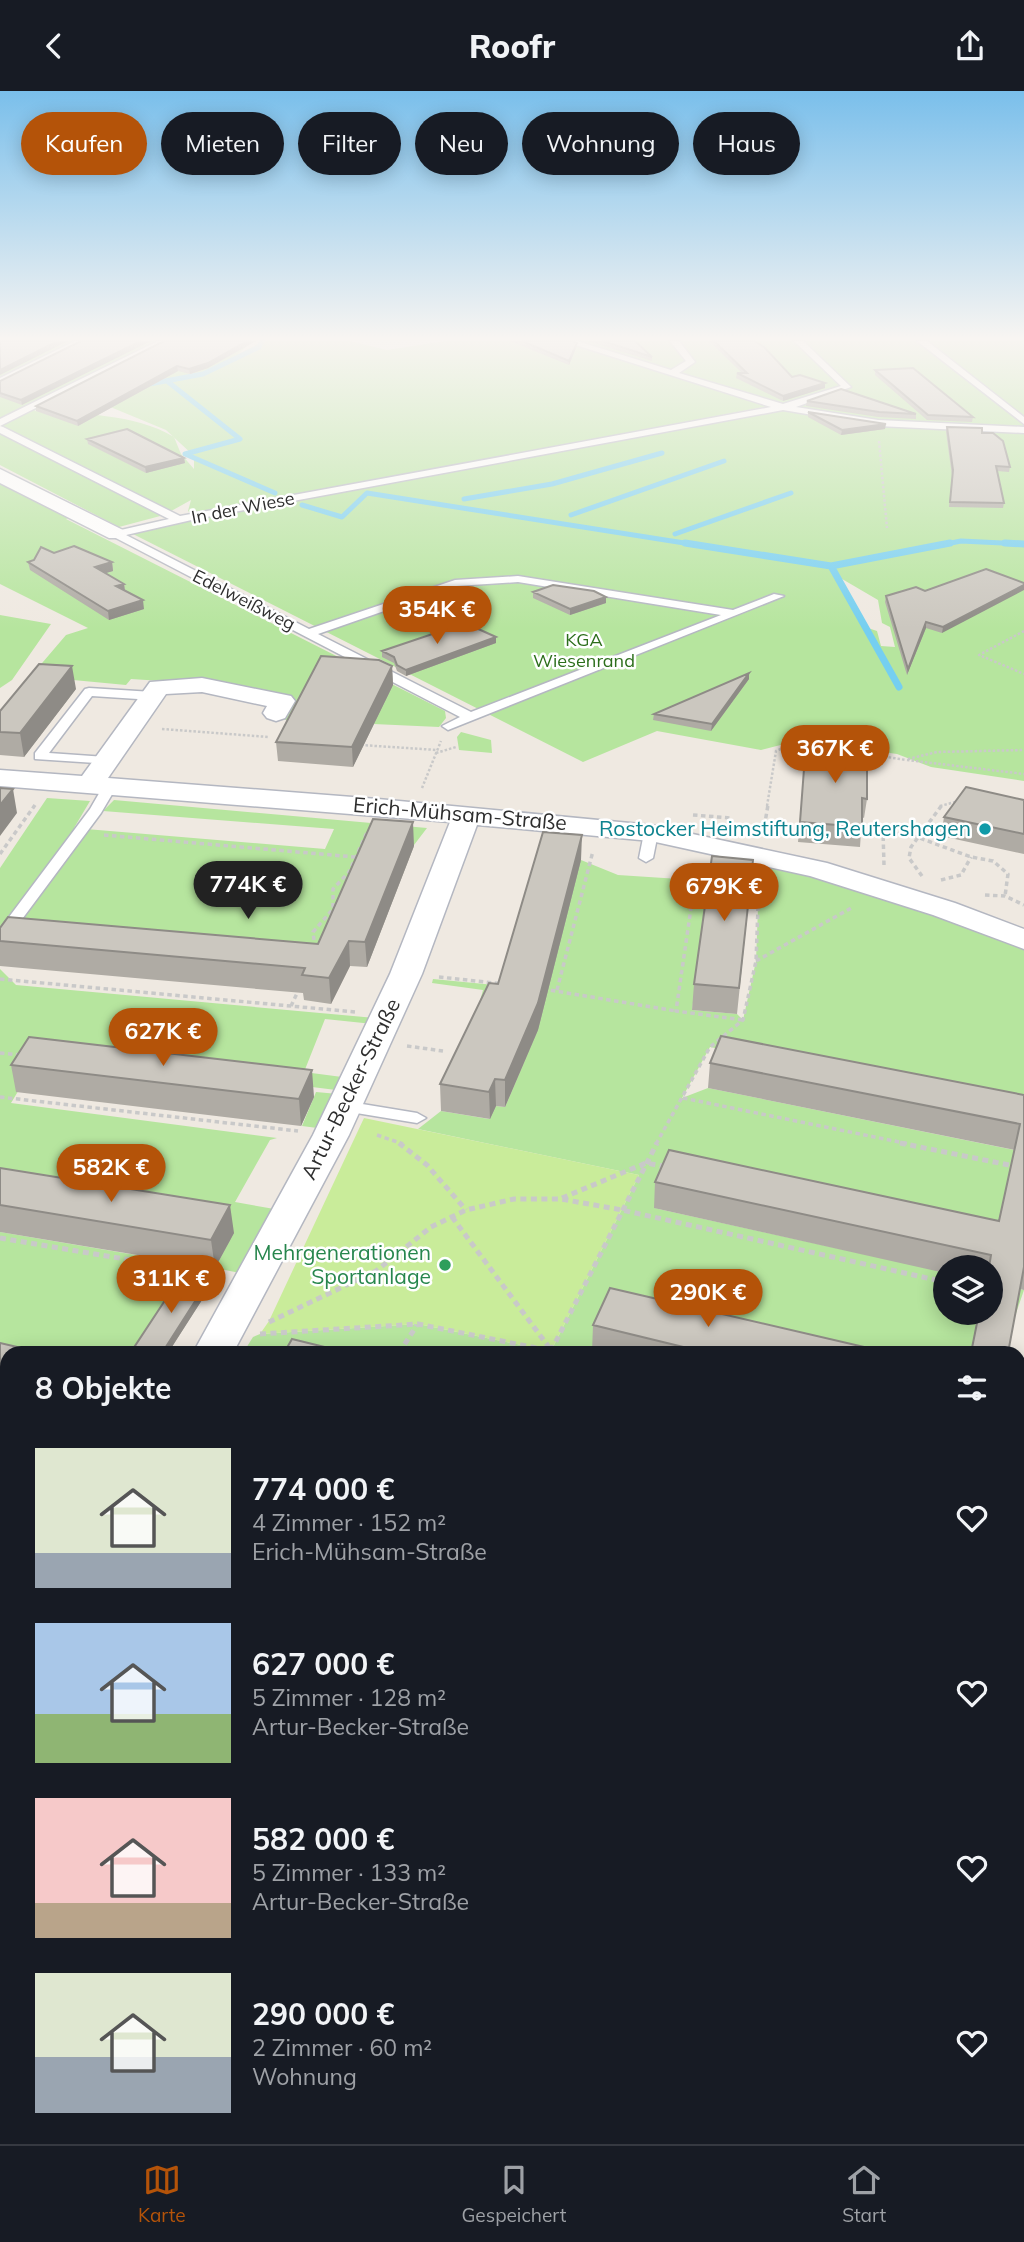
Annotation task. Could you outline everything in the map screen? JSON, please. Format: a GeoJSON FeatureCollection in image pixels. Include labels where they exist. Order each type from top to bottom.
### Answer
{"type":"FeatureCollection","features":[{"type":"Feature","properties":{"kind":"street","name":"Edelweißweg"},"geometry":{"type":"LineString","coordinates":[[0,475],[116,534]]}},
{"type":"Feature","properties":{"kind":"street"},"geometry":{"type":"LineString","coordinates":[[102,777],[159,687],[202,685],[282,701],[276,713]]}},
{"type":"Feature","properties":{"kind":"street","name":"Erich-Mühsam-Straße"},"geometry":{"type":"LineString","coordinates":[[0,778],[52,782],[102,777],[378,807],[600,826],[648,846],[701,842],[760,855],[885,890],[1024,940]]}},
{"type":"Feature","properties":{"kind":"street","name":"Artur-Becker-Straße"},"geometry":{"type":"LineString","coordinates":[[217,1346],[338,1121],[406,974],[467,815]]}},
{"type":"Feature","properties":{"kind":"lane"},"geometry":{"type":"LineString","coordinates":[[24,437],[179,520]]}},
{"type":"Feature","properties":{"kind":"lane","name":"In der Wiese"},"geometry":{"type":"LineString","coordinates":[[116,534],[623,437]]}},
{"type":"Feature","properties":{"kind":"lane","name":"Edelweißweg"},"geometry":{"type":"LineString","coordinates":[[116,534],[468,716]]}},
{"type":"Feature","properties":{"kind":"lane"},"geometry":{"type":"LineString","coordinates":[[309,633],[455,583],[518,579],[733,613]]}},
{"type":"Feature","properties":{"kind":"lane"},"geometry":{"type":"LineString","coordinates":[[448,726],[778,596]]}},
{"type":"Feature","properties":{"kind":"lane"},"geometry":{"type":"LineString","coordinates":[[3,935],[79,833],[102,777],[40,756],[89,692],[153,696]]}},
{"type":"Feature","properties":{"kind":"lane"},"geometry":{"type":"LineString","coordinates":[[338,1121],[417,1118]]}},
{"type":"Feature","properties":{"kind":"path"},"geometry":{"type":"LineString","coordinates":[[879,437],[887,528]]}},
{"type":"Feature","properties":{"kind":"path"},"geometry":{"type":"LineString","coordinates":[[1024,631],[979,655],[1024,674]]}},
{"type":"Feature","properties":{"kind":"path"},"geometry":{"type":"LineString","coordinates":[[420,792],[448,726]]}},
{"type":"Feature","properties":{"kind":"path"},"geometry":{"type":"LineString","coordinates":[[554,1346],[646,1163],[710,1047],[743,1020],[755,961],[760,855],[776,751],[788,746],[825,748]]}},
{"type":"Feature","properties":{"kind":"path"},"geometry":{"type":"LineString","coordinates":[[436,753],[456,747]]}},
{"type":"Feature","properties":{"kind":"path"},"geometry":{"type":"LineString","coordinates":[[906,760],[937,753],[1024,750]]}},
{"type":"Feature","properties":{"kind":"path"},"geometry":{"type":"LineString","coordinates":[[852,752],[1024,774]]}},
{"type":"Feature","properties":{"kind":"path"},"geometry":{"type":"LineString","coordinates":[[0,854],[52,782]]}},
{"type":"Feature","properties":{"kind":"path"},"geometry":{"type":"LineString","coordinates":[[965,800],[941,805],[917,837],[909,858],[930,883],[961,875],[971,857]]}},
{"type":"Feature","properties":{"kind":"path"},"geometry":{"type":"LineString","coordinates":[[317,955],[313,932],[333,909],[334,889],[349,872],[378,807]]}},
{"type":"Feature","properties":{"kind":"path"},"geometry":{"type":"LineString","coordinates":[[557,990],[600,826]]}},
{"type":"Feature","properties":{"kind":"path"},"geometry":{"type":"LineString","coordinates":[[755,961],[885,890],[883,831],[917,837],[971,857],[993,860],[1008,874],[1006,896]]}},
{"type":"Feature","properties":{"kind":"path"},"geometry":{"type":"LineString","coordinates":[[79,833],[355,857]]}},
{"type":"Feature","properties":{"kind":"path"},"geometry":{"type":"LineString","coordinates":[[676,1011],[701,842]]}},
{"type":"Feature","properties":{"kind":"path"},"geometry":{"type":"LineString","coordinates":[[980,895],[1006,896],[1024,905]]}},
{"type":"Feature","properties":{"kind":"path"},"geometry":{"type":"LineString","coordinates":[[406,974],[516,986]]}},
{"type":"Feature","properties":{"kind":"path"},"geometry":{"type":"LineString","coordinates":[[0,979],[387,1015]]}},
{"type":"Feature","properties":{"kind":"path"},"geometry":{"type":"LineString","coordinates":[[291,1006],[301,986]]}},
{"type":"Feature","properties":{"kind":"path"},"geometry":{"type":"LineString","coordinates":[[530,987],[743,1020]]}},
{"type":"Feature","properties":{"kind":"path"},"geometry":{"type":"LineString","coordinates":[[710,1047],[723,1050]]}},
{"type":"Feature","properties":{"kind":"path"},"geometry":{"type":"LineString","coordinates":[[0,1053],[27,1056]]}},
{"type":"Feature","properties":{"kind":"path"},"geometry":{"type":"LineString","coordinates":[[0,1097],[338,1121],[403,1144],[427,1165],[466,1210]]}},
{"type":"Feature","properties":{"kind":"path"},"geometry":{"type":"LineString","coordinates":[[682,1098],[1024,1168]]}},
{"type":"Feature","properties":{"kind":"path"},"geometry":{"type":"LineString","coordinates":[[561,1199],[646,1163],[673,1168]]}},
{"type":"Feature","properties":{"kind":"path"},"geometry":{"type":"LineString","coordinates":[[522,1346],[418,1324],[256,1335],[269,1321],[376,1271],[431,1227],[466,1210],[514,1199],[561,1199],[622,1210],[933,1279]]}},
{"type":"Feature","properties":{"kind":"path"},"geometry":{"type":"LineString","coordinates":[[453,1217],[547,1346]]}},
{"type":"Feature","properties":{"kind":"path"},"geometry":{"type":"LineString","coordinates":[[0,1238],[252,1280]]}},
{"type":"Feature","properties":{"kind":"path"},"geometry":{"type":"LineString","coordinates":[[404,1346],[418,1324]]}},
{"type":"Feature","properties":{"kind":"green space"},"geometry":{"type":"Polygon","coordinates":[[[0,437],[607,437],[193,515],[188,511],[191,500],[164,515],[119,527],[0,465],[0,437]],[[174,438],[181,454],[194,469],[194,456],[174,438]]]}},
{"type":"Feature","properties":{"kind":"green space","name":"KGA Wiesenrand"},"geometry":{"type":"Polygon","coordinates":[[[632,437],[1024,437],[1024,781],[931,767],[897,754],[800,740],[761,750],[657,731],[583,762],[131,533],[194,518],[632,437]],[[837,576],[862,626],[877,631],[881,646],[895,647],[890,627],[882,623],[878,600],[837,576]]]}},
{"type":"Feature","properties":{"kind":"green space"},"geometry":{"type":"Polygon","coordinates":[[[0,481],[71,517],[66,519],[445,711],[446,718],[439,727],[286,720],[281,718],[291,700],[208,684],[131,679],[126,685],[31,676],[66,635],[88,628],[0,584],[0,481]]]}},
{"type":"Feature","properties":{"kind":"green space"},"geometry":{"type":"Polygon","coordinates":[[[0,615],[51,624],[12,680],[0,688],[0,615]]]}},
{"type":"Feature","properties":{"kind":"green space"},"geometry":{"type":"Polygon","coordinates":[[[461,732],[491,740],[492,753],[459,750],[457,737],[461,732]]]}},
{"type":"Feature","properties":{"kind":"green space"},"geometry":{"type":"Polygon","coordinates":[[[47,798],[90,801],[74,828],[325,849],[334,829],[103,811],[114,800],[427,828],[323,964],[0,960],[0,868],[47,798]]]}},
{"type":"Feature","properties":{"kind":"green space"},"geometry":{"type":"Polygon","coordinates":[[[760,855],[1024,940],[1024,1109],[710,1047],[682,1098],[708,1088],[1024,1152],[1024,1254],[654,1208],[933,1269],[933,1325],[1003,1325],[1003,1285],[1024,1290],[1013,1322],[980,1346],[554,1346],[639,1175],[418,1129],[441,1111],[489,1119],[496,1106],[505,1107],[538,1029],[478,1008],[483,990],[432,983],[433,979],[505,986],[581,860],[618,875],[710,881],[692,1010],[737,1014],[743,1020],[756,961],[760,855]]]}},
{"type":"Feature","properties":{"kind":"green space"},"geometry":{"type":"Polygon","coordinates":[[[0,969],[16,985],[375,1018],[373,1024],[325,1019],[304,1072],[342,1077],[336,1090],[41,1053],[11,1103],[277,1138],[270,1140],[235,1202],[280,1210],[245,1274],[215,1268],[233,1234],[0,1195],[0,969]]]}},
{"type":"Feature","properties":{"kind":"green space"},"geometry":{"type":"Polygon","coordinates":[[[316,1092],[338,1094],[325,1129],[302,1126],[316,1092]]]}},
{"type":"Feature","properties":{"kind":"green space","name":"Mehrgenerationen Sportanlage"},"geometry":{"type":"Polygon","coordinates":[[[364,1118],[639,1175],[554,1346],[526,1346],[418,1324],[260,1334],[269,1321],[364,1118]]]}},
{"type":"Feature","properties":{"kind":"green space"},"geometry":{"type":"Polygon","coordinates":[[[0,1232],[201,1266],[182,1283],[142,1346],[0,1346],[0,1232]]]}},
{"type":"Feature","properties":{"kind":"green space"},"geometry":{"type":"Polygon","coordinates":[[[418,1324],[526,1346],[247,1346],[253,1337],[260,1334],[418,1324]]]}},
{"type":"Feature","properties":{"kind":"building"},"geometry":{"type":"Polygon","coordinates":[[[142,437],[184,458],[145,467],[87,439],[142,437]]]}},
{"type":"Feature","properties":{"kind":"building"},"geometry":{"type":"Polygon","coordinates":[[[948,437],[998,437],[1003,441],[1010,467],[996,466],[1004,503],[950,502],[953,470],[948,437]]]}},
{"type":"Feature","properties":{"kind":"building"},"geometry":{"type":"Polygon","coordinates":[[[74,546],[112,562],[95,567],[124,584],[116,586],[143,600],[108,611],[28,562],[34,560],[41,547],[54,553],[74,546]]]}},
{"type":"Feature","properties":{"kind":"building"},"geometry":{"type":"Polygon","coordinates":[[[986,569],[1024,585],[943,627],[926,622],[908,669],[886,596],[916,587],[925,591],[986,569]]]}},
{"type":"Feature","properties":{"kind":"building"},"geometry":{"type":"Polygon","coordinates":[[[553,585],[594,591],[606,597],[570,609],[533,592],[553,585]]]}},
{"type":"Feature","properties":{"kind":"building"},"geometry":{"type":"Polygon","coordinates":[[[465,623],[496,637],[406,670],[397,665],[394,657],[382,651],[465,623]]]}},
{"type":"Feature","properties":{"kind":"building"},"geometry":{"type":"Polygon","coordinates":[[[321,656],[379,660],[392,666],[352,747],[276,742],[321,656]]]}},
{"type":"Feature","properties":{"kind":"building"},"geometry":{"type":"Polygon","coordinates":[[[39,664],[72,666],[20,733],[0,732],[0,711],[39,664]]]}},
{"type":"Feature","properties":{"kind":"building"},"geometry":{"type":"Polygon","coordinates":[[[749,673],[712,724],[654,714],[749,673]]]}},
{"type":"Feature","properties":{"kind":"building"},"geometry":{"type":"Polygon","coordinates":[[[809,743],[867,747],[867,799],[862,798],[862,827],[800,822],[809,743]]]}},
{"type":"Feature","properties":{"kind":"building"},"geometry":{"type":"Polygon","coordinates":[[[966,787],[1024,800],[1024,834],[944,817],[966,787]]]}},
{"type":"Feature","properties":{"kind":"building"},"geometry":{"type":"Polygon","coordinates":[[[0,788],[13,789],[0,805],[0,788]]]}},
{"type":"Feature","properties":{"kind":"building"},"geometry":{"type":"Polygon","coordinates":[[[373,819],[413,822],[365,942],[349,941],[329,978],[302,975],[305,968],[0,941],[0,928],[8,917],[318,944],[373,819]]]}},
{"type":"Feature","properties":{"kind":"building"},"geometry":{"type":"Polygon","coordinates":[[[543,832],[582,835],[538,1003],[505,1080],[495,1079],[489,1092],[440,1084],[489,983],[498,984],[543,832]]]}},
{"type":"Feature","properties":{"kind":"building"},"geometry":{"type":"Polygon","coordinates":[[[712,856],[753,860],[739,988],[694,984],[712,856]]]}},
{"type":"Feature","properties":{"kind":"building"},"geometry":{"type":"Polygon","coordinates":[[[721,1036],[1024,1095],[1024,1267],[1009,1346],[972,1346],[977,1325],[1003,1325],[1003,1255],[991,1255],[655,1182],[669,1150],[999,1221],[1020,1124],[710,1063],[721,1036]]]}},
{"type":"Feature","properties":{"kind":"building"},"geometry":{"type":"Polygon","coordinates":[[[29,1037],[312,1070],[299,1099],[11,1065],[29,1037]]]}},
{"type":"Feature","properties":{"kind":"building"},"geometry":{"type":"Polygon","coordinates":[[[0,1168],[230,1205],[211,1240],[0,1205],[0,1168]]]}},
{"type":"Feature","properties":{"kind":"building"},"geometry":{"type":"Polygon","coordinates":[[[181,1276],[208,1281],[166,1346],[135,1346],[181,1276]]]}},
{"type":"Feature","properties":{"kind":"building"},"geometry":{"type":"Polygon","coordinates":[[[610,1288],[860,1346],[679,1346],[593,1325],[610,1288]]]}},
{"type":"Feature","properties":{"kind":"building"},"geometry":{"type":"Polygon","coordinates":[[[292,1339],[321,1346],[288,1346],[292,1339]]]}},
{"type":"Feature","properties":{"kind":"waterway"},"geometry":{"type":"LineString","coordinates":[[237,437],[240,439],[185,454],[275,493]]}},
{"type":"Feature","properties":{"kind":"waterway"},"geometry":{"type":"LineString","coordinates":[[464,499],[552,484],[662,453]]}},
{"type":"Feature","properties":{"kind":"waterway"},"geometry":{"type":"LineString","coordinates":[[571,515],[724,461]]}},
{"type":"Feature","properties":{"kind":"waterway"},"geometry":{"type":"LineString","coordinates":[[302,505],[342,517],[367,493],[697,545]]}},
{"type":"Feature","properties":{"kind":"waterway"},"geometry":{"type":"LineString","coordinates":[[675,534],[791,493]]}},
{"type":"Feature","properties":{"kind":"waterway"},"geometry":{"type":"LineString","coordinates":[[941,545],[961,541],[1024,544],[1005,543]]}},
{"type":"Feature","properties":{"kind":"waterway"},"geometry":{"type":"LineString","coordinates":[[685,543],[831,566]]}},
{"type":"Feature","properties":{"kind":"waterway"},"geometry":{"type":"LineString","coordinates":[[831,566],[950,543]]}},
{"type":"Feature","properties":{"kind":"waterway"},"geometry":{"type":"LineString","coordinates":[[831,566],[899,687]]}},
{"type":"Feature","properties":{"kind":"place","name":"Rostocker Heimstiftung, Reutershagen"},"geometry":{"type":"Point","coordinates":[985,829]}},
{"type":"Feature","properties":{"kind":"place","name":"Mehrgenerationen Sportanlage"},"geometry":{"type":"Point","coordinates":[445,1265]}}]}
